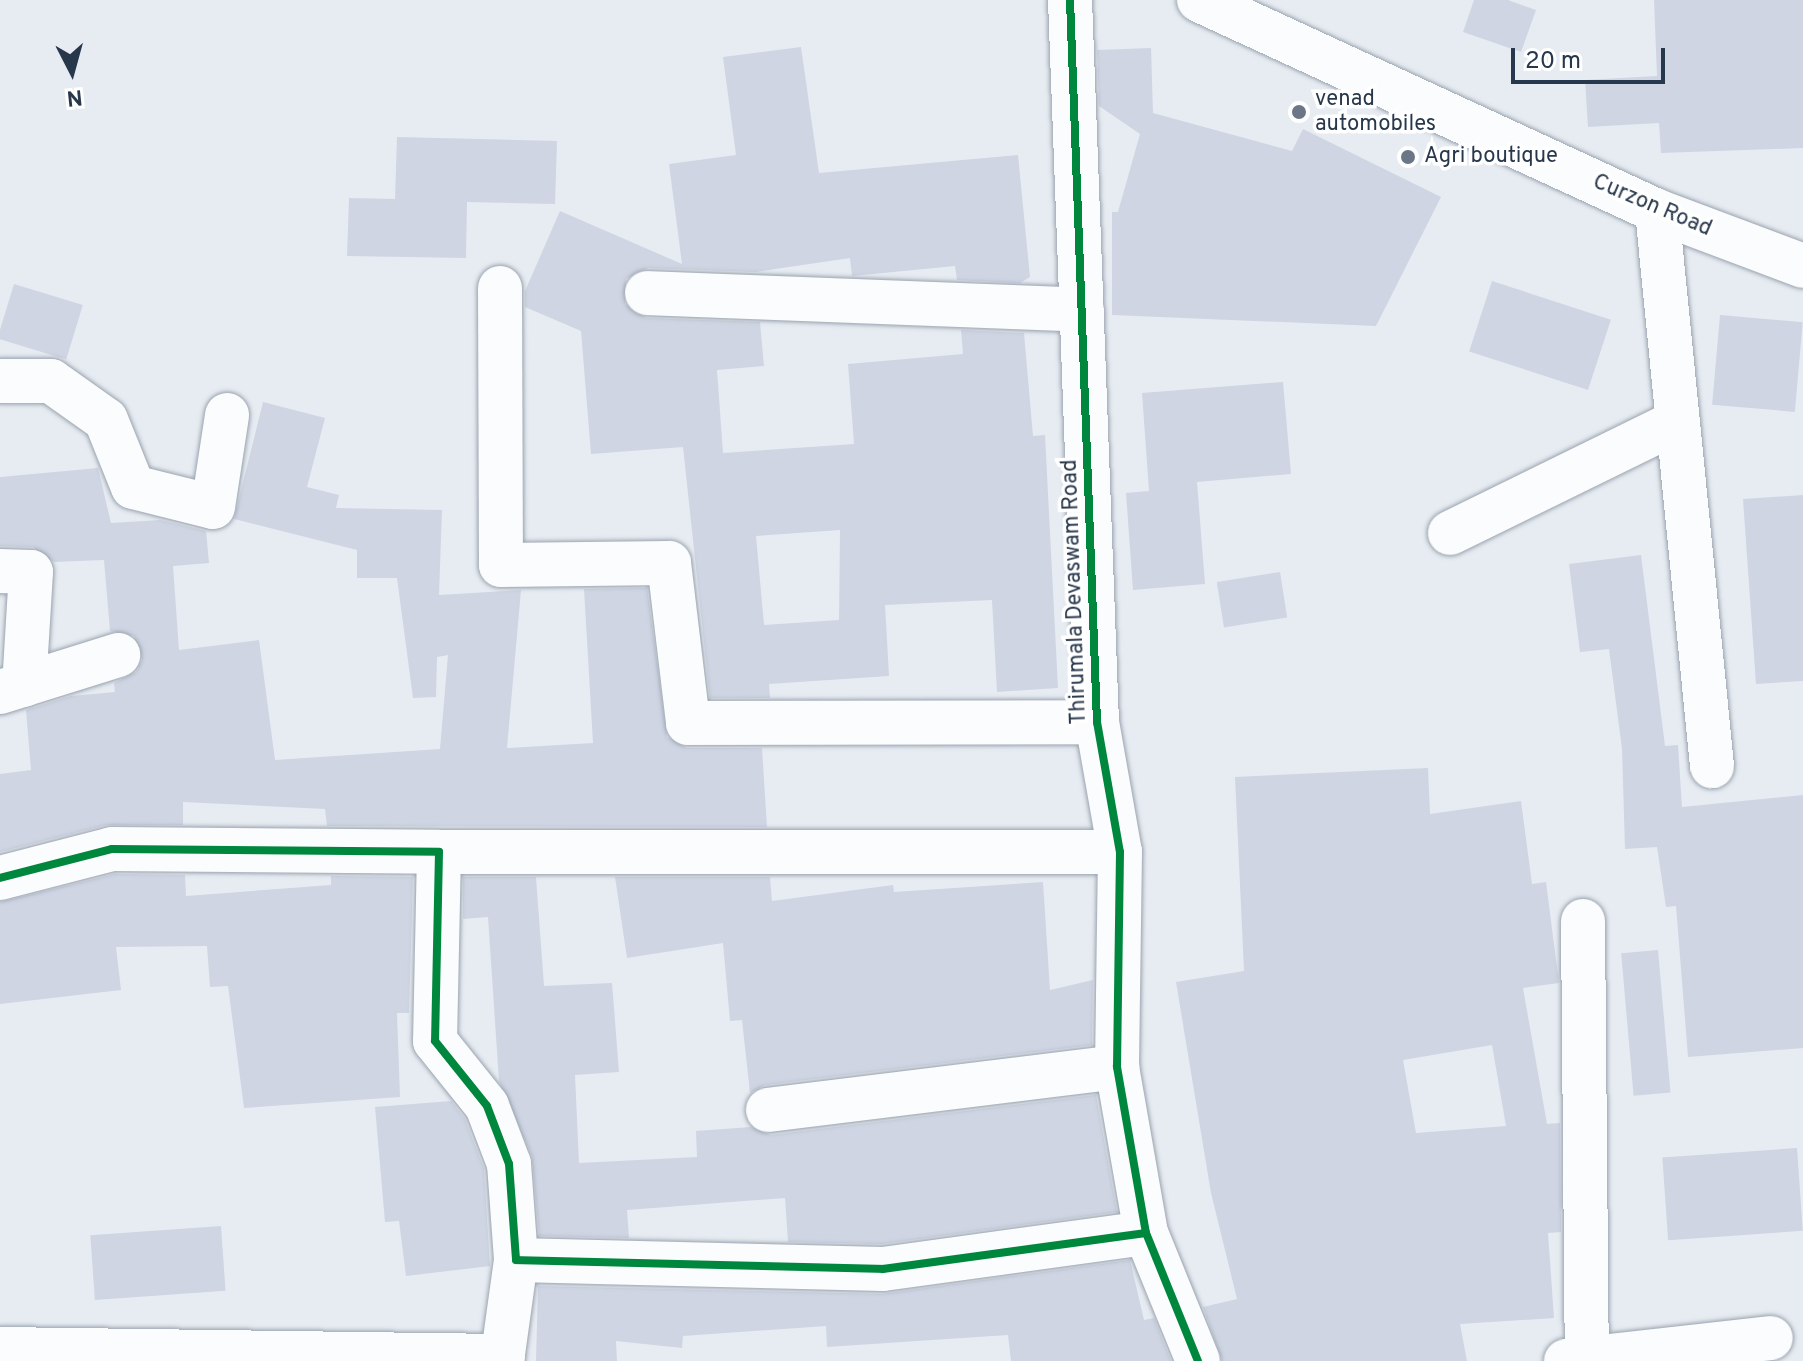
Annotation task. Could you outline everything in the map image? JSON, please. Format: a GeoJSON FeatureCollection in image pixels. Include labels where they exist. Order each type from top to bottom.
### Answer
{"type":"FeatureCollection","features":[{"type":"Feature","properties":{"kind":"street","name":"Thirumala Devaswam Road"},"geometry":{"type":"LineString","coordinates":[[1070,0],[1097,722],[1120,852],[1117,1067],[1146,1233],[1198,1361]]}},
{"type":"Feature","properties":{"kind":"street","name":"Curzon Road"},"geometry":{"type":"LineString","coordinates":[[1199,0],[1657,211],[1803,266]]}},
{"type":"Feature","properties":{"kind":"street"},"geometry":{"type":"LineString","coordinates":[[1657,211],[1675,423],[1712,766]]}},
{"type":"Feature","properties":{"kind":"street"},"geometry":{"type":"LineString","coordinates":[[500,288],[501,565],[669,563],[688,723],[1097,722]]}},
{"type":"Feature","properties":{"kind":"street"},"geometry":{"type":"LineString","coordinates":[[647,293],[1082,310]]}},
{"type":"Feature","properties":{"kind":"street"},"geometry":{"type":"LineString","coordinates":[[0,381],[51,381],[106,420],[133,487],[213,507],[227,415]]}},
{"type":"Feature","properties":{"kind":"street"},"geometry":{"type":"LineString","coordinates":[[1450,533],[1675,423]]}},
{"type":"Feature","properties":{"kind":"street"},"geometry":{"type":"LineString","coordinates":[[0,571],[31,572],[12,688],[118,655]]}},
{"type":"Feature","properties":{"kind":"street"},"geometry":{"type":"LineString","coordinates":[[0,878],[112,849],[1120,852]]}},
{"type":"Feature","properties":{"kind":"street"},"geometry":{"type":"LineString","coordinates":[[0,1349],[502,1359],[516,1260],[509,1164],[487,1106],[435,1041],[439,852]]}},
{"type":"Feature","properties":{"kind":"street"},"geometry":{"type":"LineString","coordinates":[[1583,921],[1576,1359],[1771,1338]]}},
{"type":"Feature","properties":{"kind":"street"},"geometry":{"type":"LineString","coordinates":[[768,1110],[1117,1067]]}},
{"type":"Feature","properties":{"kind":"street"},"geometry":{"type":"LineString","coordinates":[[516,1260],[883,1269],[1146,1233]]}},
{"type":"Feature","properties":{"kind":"building"},"geometry":{"type":"Polygon","coordinates":[[[1474,0],[1508,0],[1536,10],[1521,52],[1463,32],[1474,0]]]}},
{"type":"Feature","properties":{"kind":"building"},"geometry":{"type":"Polygon","coordinates":[[[1654,0],[1803,0],[1803,148],[1661,153],[1659,123],[1588,127],[1585,80],[1657,76],[1654,0]]]}},
{"type":"Feature","properties":{"kind":"building"},"geometry":{"type":"Polygon","coordinates":[[[801,47],[819,173],[1018,155],[1030,277],[1020,283],[957,280],[955,266],[852,276],[850,258],[756,272],[648,268],[626,279],[625,304],[646,318],[760,322],[764,366],[717,370],[723,453],[854,444],[848,364],[963,354],[961,330],[1024,333],[1033,436],[1045,435],[1058,688],[997,692],[992,600],[885,605],[889,676],[769,684],[770,698],[710,698],[683,447],[591,454],[581,331],[525,307],[525,291],[560,211],[682,264],[669,164],[736,155],[723,57],[801,47]],[[840,530],[756,536],[764,625],[839,620],[840,530]]]}},
{"type":"Feature","properties":{"kind":"building"},"geometry":{"type":"Polygon","coordinates":[[[1151,48],[1153,113],[1292,151],[1303,129],[1441,197],[1376,326],[1112,315],[1112,212],[1118,212],[1140,134],[1099,106],[1097,50],[1151,48]]]}},
{"type":"Feature","properties":{"kind":"building"},"geometry":{"type":"Polygon","coordinates":[[[397,137],[557,141],[555,204],[467,202],[466,258],[347,256],[349,198],[395,199],[397,137]]]}},
{"type":"Feature","properties":{"kind":"building"},"geometry":{"type":"Polygon","coordinates":[[[1492,281],[1611,320],[1588,390],[1469,351],[1492,281]]]}},
{"type":"Feature","properties":{"kind":"building"},"geometry":{"type":"Polygon","coordinates":[[[14,284],[83,305],[66,360],[0,339],[14,284]]]}},
{"type":"Feature","properties":{"kind":"building"},"geometry":{"type":"Polygon","coordinates":[[[1720,315],[1803,322],[1795,412],[1712,405],[1720,315]]]}},
{"type":"Feature","properties":{"kind":"building"},"geometry":{"type":"Polygon","coordinates":[[[1283,382],[1291,474],[1197,482],[1205,584],[1133,590],[1126,493],[1149,491],[1142,393],[1283,382]]]}},
{"type":"Feature","properties":{"kind":"building"},"geometry":{"type":"Polygon","coordinates":[[[263,402],[325,418],[307,487],[339,495],[336,508],[442,510],[439,595],[521,590],[507,748],[593,743],[584,589],[647,588],[667,737],[687,748],[762,748],[767,827],[327,826],[325,809],[183,802],[183,825],[106,825],[0,852],[0,774],[31,770],[26,710],[71,696],[115,692],[114,683],[136,672],[142,660],[134,636],[110,631],[104,560],[54,562],[33,547],[0,546],[0,477],[98,468],[111,523],[160,520],[206,531],[209,563],[173,566],[179,650],[259,640],[275,760],[440,749],[448,655],[437,657],[436,697],[413,698],[397,578],[357,578],[357,550],[234,519],[263,402]]]}},
{"type":"Feature","properties":{"kind":"building"},"geometry":{"type":"Polygon","coordinates":[[[1803,495],[1803,681],[1756,684],[1743,499],[1803,495]]]}},
{"type":"Feature","properties":{"kind":"building"},"geometry":{"type":"Polygon","coordinates":[[[1641,555],[1665,746],[1678,745],[1682,807],[1803,795],[1803,1048],[1688,1057],[1676,906],[1666,907],[1657,847],[1625,849],[1622,749],[1609,649],[1580,652],[1569,564],[1641,555]]]}},
{"type":"Feature","properties":{"kind":"building"},"geometry":{"type":"Polygon","coordinates":[[[1280,572],[1287,617],[1224,627],[1217,582],[1280,572]]]}},
{"type":"Feature","properties":{"kind":"building"},"geometry":{"type":"Polygon","coordinates":[[[1428,768],[1430,814],[1521,801],[1532,884],[1546,882],[1559,983],[1523,988],[1547,1124],[1560,1123],[1561,1232],[1548,1233],[1554,1318],[1460,1324],[1467,1361],[1222,1361],[1203,1307],[1237,1299],[1211,1193],[1176,982],[1244,971],[1235,777],[1428,768]],[[1492,1045],[1403,1060],[1416,1133],[1506,1126],[1492,1045]]]}},
{"type":"Feature","properties":{"kind":"building"},"geometry":{"type":"Polygon","coordinates":[[[115,874],[185,875],[186,896],[331,885],[331,876],[413,877],[409,1013],[397,1013],[400,1097],[244,1108],[228,986],[210,987],[207,946],[116,947],[121,990],[0,1004],[0,902],[115,874]]]}},
{"type":"Feature","properties":{"kind":"building"},"geometry":{"type":"Polygon","coordinates":[[[463,877],[536,877],[544,986],[612,983],[619,1072],[575,1075],[579,1163],[697,1157],[696,1131],[751,1127],[771,1135],[1096,1095],[1117,1212],[882,1244],[788,1242],[785,1198],[627,1210],[629,1238],[539,1236],[532,1156],[499,1081],[488,917],[463,919],[463,877]]]}},
{"type":"Feature","properties":{"kind":"building"},"geometry":{"type":"Polygon","coordinates":[[[615,877],[770,877],[772,901],[893,885],[894,892],[1043,882],[1050,990],[1093,980],[1092,1045],[765,1085],[750,1093],[742,1020],[730,1021],[723,943],[627,958],[615,877]]]}},
{"type":"Feature","properties":{"kind":"building"},"geometry":{"type":"Polygon","coordinates":[[[1658,950],[1670,1092],[1634,1096],[1621,953],[1658,950]]]}},
{"type":"Feature","properties":{"kind":"building"},"geometry":{"type":"Polygon","coordinates":[[[451,1101],[465,1119],[484,1169],[490,1266],[406,1276],[399,1221],[385,1222],[375,1107],[451,1101]]]}},
{"type":"Feature","properties":{"kind":"building"},"geometry":{"type":"Polygon","coordinates":[[[1797,1148],[1803,1231],[1668,1240],[1662,1157],[1797,1148]]]}},
{"type":"Feature","properties":{"kind":"building"},"geometry":{"type":"Polygon","coordinates":[[[221,1226],[226,1291],[95,1300],[90,1235],[221,1226]]]}},
{"type":"Feature","properties":{"kind":"building"},"geometry":{"type":"Polygon","coordinates":[[[1130,1260],[1144,1320],[1154,1318],[1171,1361],[1011,1361],[1008,1335],[827,1347],[826,1326],[683,1336],[682,1348],[616,1341],[617,1361],[536,1361],[538,1286],[882,1294],[1130,1260]]]}},
{"type":"Feature","properties":{"kind":"cycle path"},"geometry":{"type":"LineString","coordinates":[[1070,0],[1097,722],[1120,852],[1117,1067],[1146,1233],[1198,1361]]}},
{"type":"Feature","properties":{"kind":"cycle path"},"geometry":{"type":"LineString","coordinates":[[0,878],[112,849],[439,852],[435,1041],[487,1106],[509,1164],[516,1260],[883,1269],[1146,1233]]}},
{"type":"Feature","properties":{"kind":"place","name":"venad automobiles"},"geometry":{"type":"Point","coordinates":[1299,112]}},
{"type":"Feature","properties":{"kind":"place","name":"Agri boutique"},"geometry":{"type":"Point","coordinates":[1408,157]}}]}
